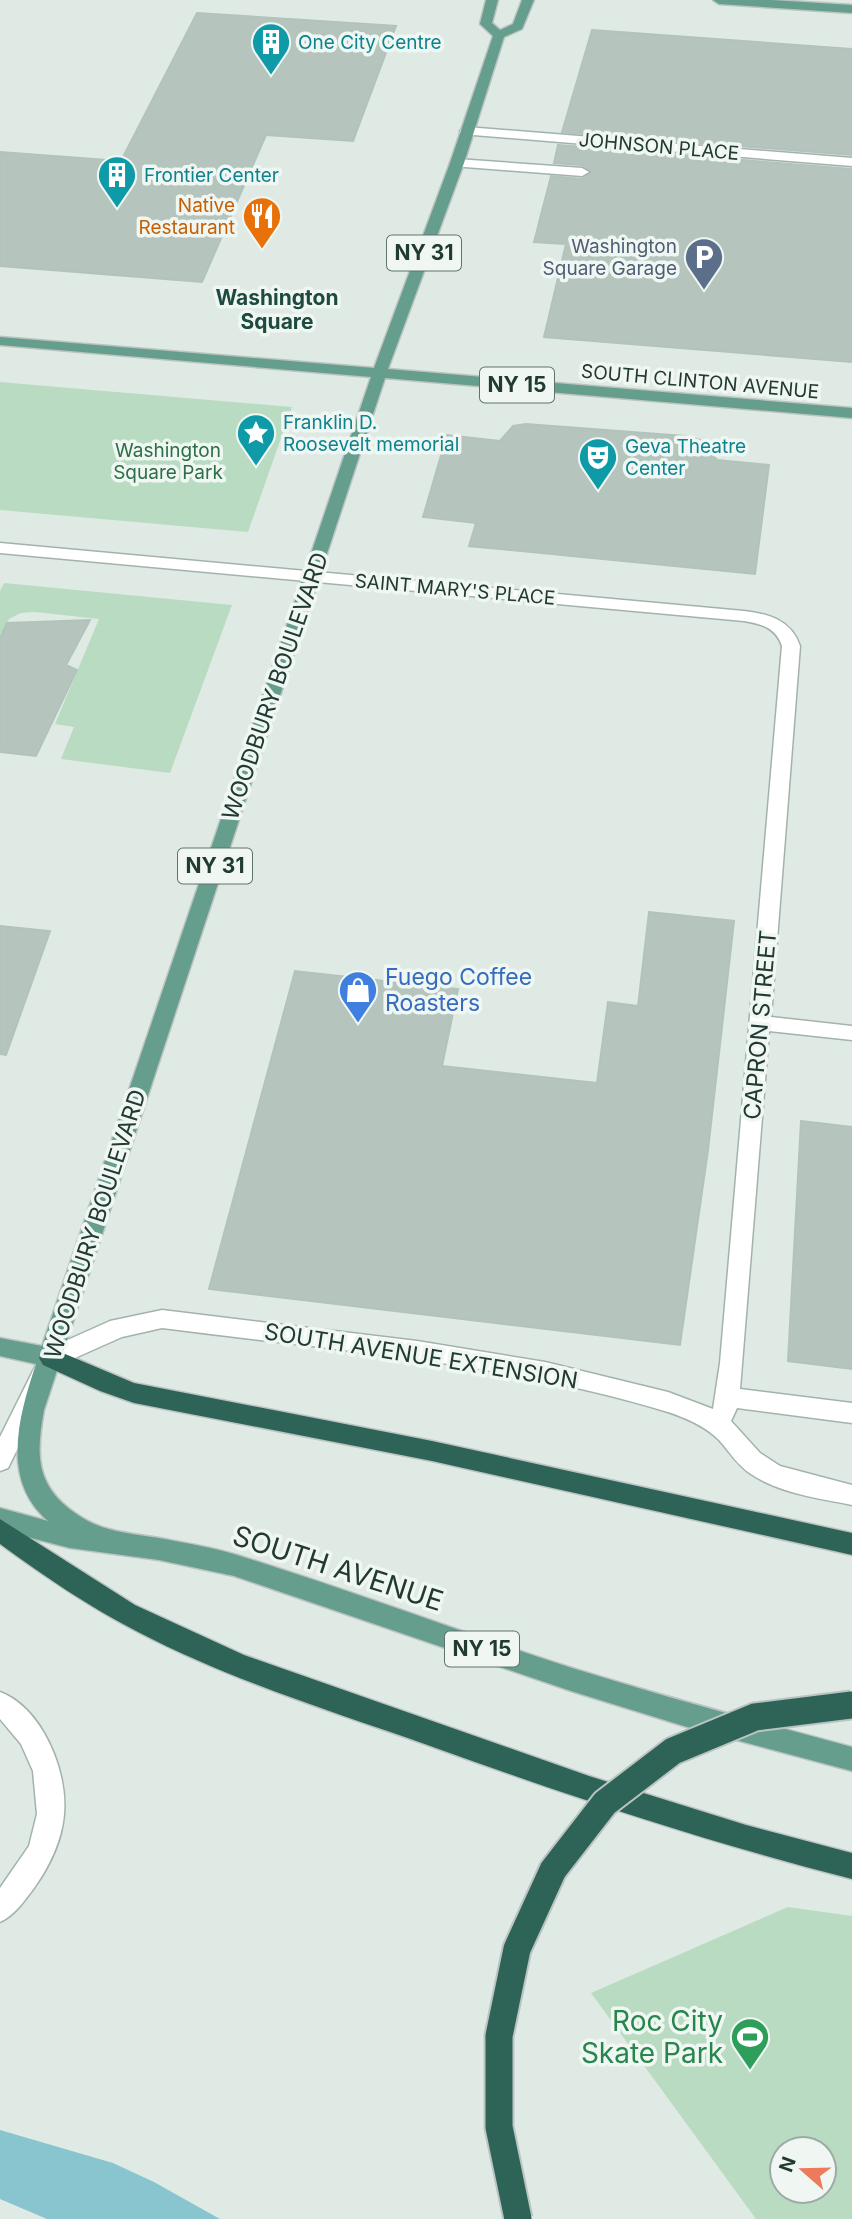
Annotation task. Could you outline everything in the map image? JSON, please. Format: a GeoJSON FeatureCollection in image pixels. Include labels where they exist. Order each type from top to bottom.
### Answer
{"type":"FeatureCollection","features":[{"type":"Feature","properties":{"kind":"highway"},"geometry":{"type":"LineString","coordinates":[[51,1358],[108,1384],[134,1392],[432,1451],[849,1543]]}},
{"type":"Feature","properties":{"kind":"highway"},"geometry":{"type":"LineString","coordinates":[[0,1530],[56,1570],[124,1612],[169,1635],[255,1671],[634,1806],[852,1866]]}},
{"type":"Feature","properties":{"kind":"highway"},"geometry":{"type":"LineString","coordinates":[[519,2219],[503,2159],[496,2074],[498,2038],[503,2003],[522,1933],[549,1872],[567,1845],[608,1799],[630,1780],[685,1745],[739,1722],[766,1715],[794,1709],[852,1705]]}},
{"type":"Feature","properties":{"kind":"main road"},"geometry":{"type":"LineString","coordinates":[[492,0],[486,24],[499,35]]}},
{"type":"Feature","properties":{"kind":"main road","name":"WOODBURY BOULEVARD"},"geometry":{"type":"LineString","coordinates":[[111,1543],[79,1530],[55,1515],[43,1502],[31,1478],[26,1450],[27,1430],[379,374],[457,163],[499,35],[518,26],[528,0]]}},
{"type":"Feature","properties":{"kind":"main road"},"geometry":{"type":"LineString","coordinates":[[719,0],[852,9]]}},
{"type":"Feature","properties":{"kind":"main road","name":"SOUTH CLINTON AVENUE"},"geometry":{"type":"LineString","coordinates":[[0,341],[852,413]]}},
{"type":"Feature","properties":{"kind":"main road"},"geometry":{"type":"LineString","coordinates":[[0,1347],[51,1358]]}},
{"type":"Feature","properties":{"kind":"main road","name":"SOUTH AVENUE"},"geometry":{"type":"LineString","coordinates":[[0,1519],[58,1534],[198,1556],[260,1573],[571,1679],[687,1715],[852,1759]]}},
{"type":"Feature","properties":{"kind":"street","name":"JOHNSON PLACE"},"geometry":{"type":"LineString","coordinates":[[466,131],[852,162]]}},
{"type":"Feature","properties":{"kind":"street"},"geometry":{"type":"LineString","coordinates":[[457,163],[582,172]]}},
{"type":"Feature","properties":{"kind":"street","name":"SAINT MARY'S PLACE"},"geometry":{"type":"LineString","coordinates":[[0,548],[736,615],[764,620],[781,628]]}},
{"type":"Feature","properties":{"kind":"street","name":"CAPRON STREET"},"geometry":{"type":"LineString","coordinates":[[718,1423],[728,1397],[791,646],[781,628]]}},
{"type":"Feature","properties":{"kind":"street"},"geometry":{"type":"LineString","coordinates":[[760,1023],[852,1033]]}},
{"type":"Feature","properties":{"kind":"street","name":"SOUTH AVENUE EXTENSION"},"geometry":{"type":"LineString","coordinates":[[51,1358],[118,1328],[162,1319],[531,1369],[668,1402],[718,1423],[751,1461],[762,1469],[852,1495]]}},
{"type":"Feature","properties":{"kind":"street"},"geometry":{"type":"LineString","coordinates":[[0,1461],[51,1358]]}},
{"type":"Feature","properties":{"kind":"street"},"geometry":{"type":"LineString","coordinates":[[728,1397],[852,1413]]}},
{"type":"Feature","properties":{"kind":"street"},"geometry":{"type":"LineString","coordinates":[[0,1704],[10,1710],[30,1734],[43,1761],[52,1790],[50,1821],[39,1859],[18,1889],[0,1908]]}},
{"type":"Feature","properties":{"kind":"green space","name":"Washington Square Park"},"geometry":{"type":"Polygon","coordinates":[[[0,382],[292,407],[248,532],[0,510],[0,382]]]}},
{"type":"Feature","properties":{"kind":"green space"},"geometry":{"type":"Polygon","coordinates":[[[4,583],[232,605],[170,773],[61,759],[74,727],[55,724],[99,619],[21,613],[9,619],[0,639],[0,591],[4,583]]]}},
{"type":"Feature","properties":{"kind":"green space","name":"Roc City Skate Park"},"geometry":{"type":"Polygon","coordinates":[[[788,1907],[852,1916],[852,2219],[756,2219],[591,1993],[788,1907]]]}},
{"type":"Feature","properties":{"kind":"water"},"geometry":{"type":"Polygon","coordinates":[[[0,2130],[113,2163],[154,2182],[220,2219],[47,2219],[0,2199],[0,2130]]]}},
{"type":"Feature","properties":{"kind":"building"},"geometry":{"type":"Polygon","coordinates":[[[197,13],[396,26],[353,141],[266,135],[202,282],[0,266],[0,152],[121,161],[197,13]]]}},
{"type":"Feature","properties":{"kind":"building"},"geometry":{"type":"Polygon","coordinates":[[[592,30],[852,49],[852,155],[562,132],[592,30]]]}},
{"type":"Feature","properties":{"kind":"building","name":"Washington Square Garage"},"geometry":{"type":"Polygon","coordinates":[[[558,145],[852,169],[852,362],[544,337],[566,244],[534,242],[551,176],[582,179],[591,173],[582,165],[554,163],[558,145]]]}},
{"type":"Feature","properties":{"kind":"building","name":"Geva Theatre Center"},"geometry":{"type":"Polygon","coordinates":[[[526,424],[685,436],[700,440],[717,460],[769,465],[755,574],[469,546],[476,523],[423,517],[447,435],[500,441],[513,426],[526,424]]]}},
{"type":"Feature","properties":{"kind":"building"},"geometry":{"type":"Polygon","coordinates":[[[90,620],[66,665],[77,670],[36,756],[0,752],[0,639],[7,623],[90,620]]]}},
{"type":"Feature","properties":{"kind":"building"},"geometry":{"type":"Polygon","coordinates":[[[649,912],[734,921],[708,1150],[680,1345],[209,1289],[295,971],[458,989],[442,1066],[597,1083],[608,1002],[638,1006],[649,912]]]}},
{"type":"Feature","properties":{"kind":"building"},"geometry":{"type":"Polygon","coordinates":[[[0,926],[50,931],[6,1055],[0,1054],[0,926]]]}},
{"type":"Feature","properties":{"kind":"building"},"geometry":{"type":"Polygon","coordinates":[[[801,1121],[852,1127],[852,1369],[788,1361],[801,1121]]]}},
{"type":"Feature","properties":{"kind":"place","name":"One City Centre"},"geometry":{"type":"Point","coordinates":[271,76]}},
{"type":"Feature","properties":{"kind":"place","name":"Frontier Center"},"geometry":{"type":"Point","coordinates":[117,209]}},
{"type":"Feature","properties":{"kind":"place","name":"Native Restaurant"},"geometry":{"type":"Point","coordinates":[262,250]}},
{"type":"Feature","properties":{"kind":"place","name":"Washington Square Garage"},"geometry":{"type":"Point","coordinates":[704,291]}},
{"type":"Feature","properties":{"kind":"place","name":"Franklin D. Roosevelt memorial"},"geometry":{"type":"Point","coordinates":[256,467]}},
{"type":"Feature","properties":{"kind":"place","name":"Geva Theatre Center"},"geometry":{"type":"Point","coordinates":[598,491]}},
{"type":"Feature","properties":{"kind":"place","name":"Fuego Coffee Roasters"},"geometry":{"type":"Point","coordinates":[358,1024]}},
{"type":"Feature","properties":{"kind":"place","name":"Roc City Skate Park"},"geometry":{"type":"Point","coordinates":[750,2071]}},
{"type":"Feature","properties":{"kind":"district","name":"Washington Square"},"geometry":{"type":"Point","coordinates":[277,310]}}]}
